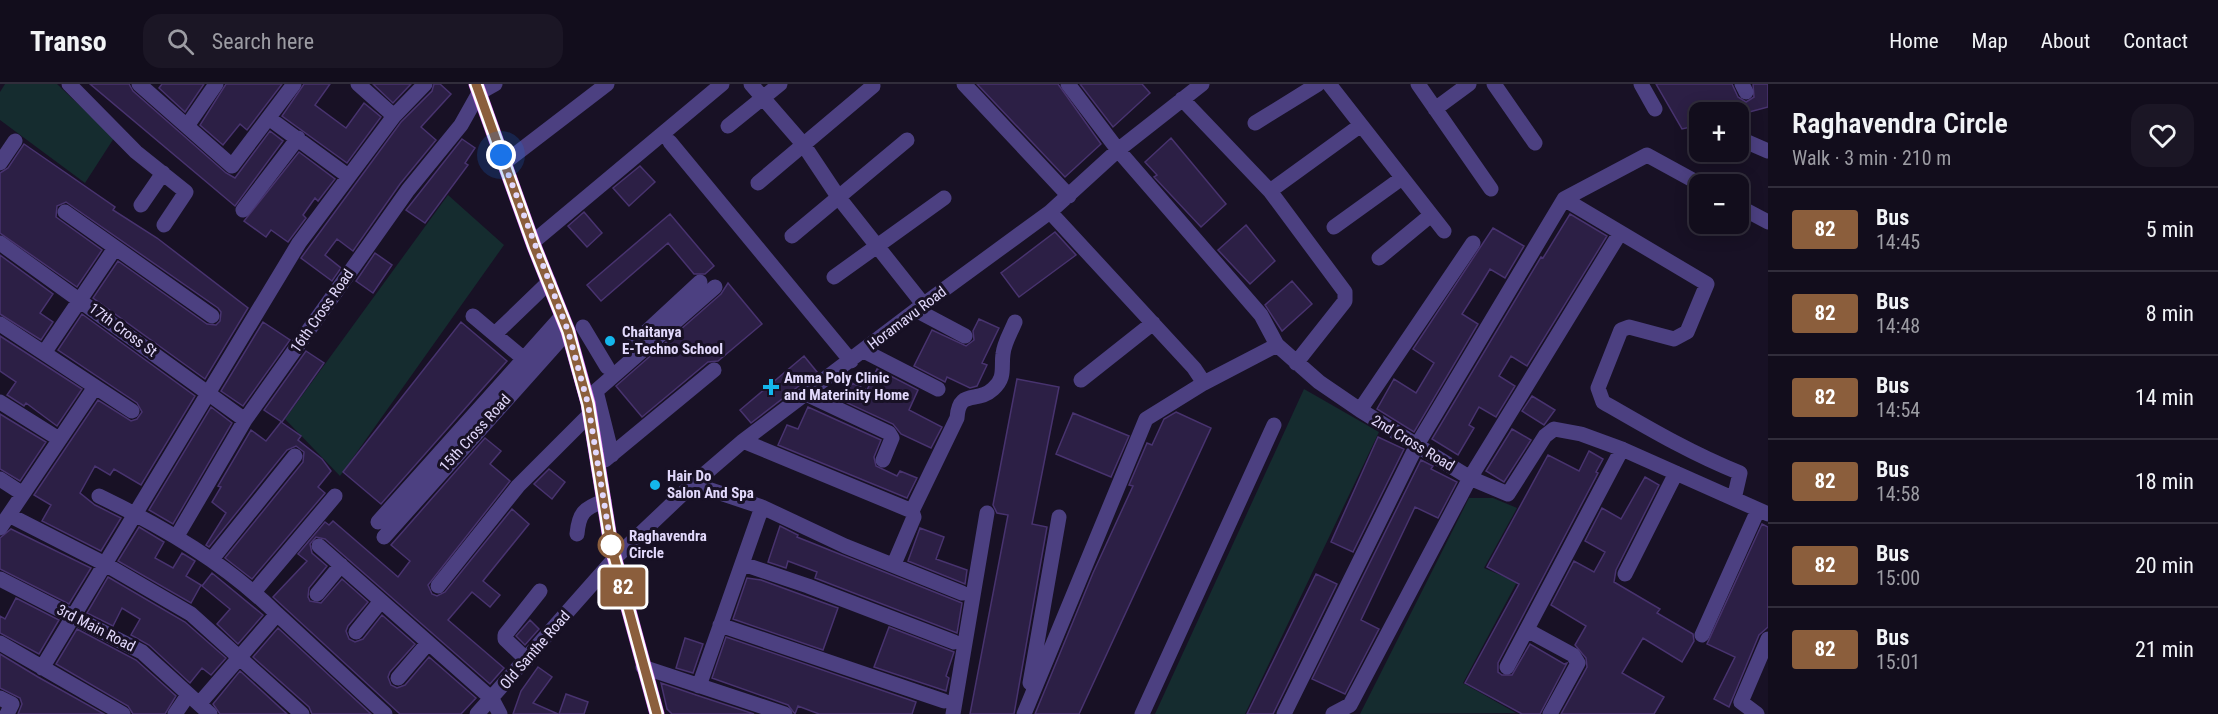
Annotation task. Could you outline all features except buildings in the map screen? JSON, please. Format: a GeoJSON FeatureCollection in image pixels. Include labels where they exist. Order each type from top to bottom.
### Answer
{"type":"FeatureCollection","features":[{"type":"Feature","properties":{"kind":"main road"},"geometry":{"type":"LineString","coordinates":[[478,88],[562,316],[576,329],[584,390],[611,545],[657,714]]}},
{"type":"Feature","properties":{"kind":"street"},"geometry":{"type":"LineString","coordinates":[[69,84],[136,152],[186,192],[164,225]]}},
{"type":"Feature","properties":{"kind":"street"},"geometry":{"type":"LineString","coordinates":[[187,126],[216,84]]}},
{"type":"Feature","properties":{"kind":"street"},"geometry":{"type":"LineString","coordinates":[[143,85],[232,166],[270,119],[294,84]]}},
{"type":"Feature","properties":{"kind":"street"},"geometry":{"type":"LineString","coordinates":[[358,84],[394,116]]}},
{"type":"Feature","properties":{"kind":"street"},"geometry":{"type":"LineString","coordinates":[[42,668],[299,243],[394,116],[425,84]]}},
{"type":"Feature","properties":{"kind":"street"},"geometry":{"type":"LineString","coordinates":[[478,88],[495,84]]}},
{"type":"Feature","properties":{"kind":"street"},"geometry":{"type":"LineString","coordinates":[[504,163],[607,84]]}},
{"type":"Feature","properties":{"kind":"street"},"geometry":{"type":"LineString","coordinates":[[533,242],[722,84]]}},
{"type":"Feature","properties":{"kind":"street"},"geometry":{"type":"LineString","coordinates":[[751,84],[803,144],[839,198],[879,245],[919,307],[965,336]]}},
{"type":"Feature","properties":{"kind":"street"},"geometry":{"type":"LineString","coordinates":[[728,126],[780,84]]}},
{"type":"Feature","properties":{"kind":"street"},"geometry":{"type":"LineString","coordinates":[[964,84],[1069,196]]}},
{"type":"Feature","properties":{"kind":"street","name":"2nd Cross Road"},"geometry":{"type":"LineString","coordinates":[[1068,84],[1118,150],[1262,315],[1277,345],[1296,363],[1360,410],[1470,478],[1508,494],[1545,436],[1554,429],[1581,434],[1622,449],[1763,512]]}},
{"type":"Feature","properties":{"kind":"street"},"geometry":{"type":"LineString","coordinates":[[1255,123],[1318,84]]}},
{"type":"Feature","properties":{"kind":"street"},"geometry":{"type":"LineString","coordinates":[[1329,84],[1444,231]]}},
{"type":"Feature","properties":{"kind":"street"},"geometry":{"type":"LineString","coordinates":[[1418,84],[1491,189]]}},
{"type":"Feature","properties":{"kind":"street"},"geometry":{"type":"LineString","coordinates":[[1435,109],[1469,84]]}},
{"type":"Feature","properties":{"kind":"street"},"geometry":{"type":"LineString","coordinates":[[1494,84],[1535,143]]}},
{"type":"Feature","properties":{"kind":"street"},"geometry":{"type":"LineString","coordinates":[[1641,84],[1655,109]]}},
{"type":"Feature","properties":{"kind":"street","name":"Horamavu Road"},"geometry":{"type":"LineString","coordinates":[[616,557],[693,484],[743,441],[919,307],[1050,212],[1118,150],[1200,85]]}},
{"type":"Feature","properties":{"kind":"street"},"geometry":{"type":"LineString","coordinates":[[758,183],[873,86]]}},
{"type":"Feature","properties":{"kind":"street","name":"16th Cross Road"},"geometry":{"type":"LineString","coordinates":[[177,536],[245,420],[408,190],[460,125],[478,88]]}},
{"type":"Feature","properties":{"kind":"street"},"geometry":{"type":"LineString","coordinates":[[1182,99],[1270,191],[1343,288],[1346,296],[1296,363]]}},
{"type":"Feature","properties":{"kind":"street"},"geometry":{"type":"LineString","coordinates":[[270,119],[348,176]]}},
{"type":"Feature","properties":{"kind":"street"},"geometry":{"type":"LineString","coordinates":[[1270,191],[1361,125]]}},
{"type":"Feature","properties":{"kind":"street"},"geometry":{"type":"LineString","coordinates":[[243,210],[298,138]]}},
{"type":"Feature","properties":{"kind":"street"},"geometry":{"type":"LineString","coordinates":[[792,236],[907,140]]}},
{"type":"Feature","properties":{"kind":"street"},"geometry":{"type":"LineString","coordinates":[[0,163],[15,141]]}},
{"type":"Feature","properties":{"kind":"street"},"geometry":{"type":"LineString","coordinates":[[670,142],[851,361]]}},
{"type":"Feature","properties":{"kind":"street"},"geometry":{"type":"LineString","coordinates":[[1749,143],[1768,151]]}},
{"type":"Feature","properties":{"kind":"street"},"geometry":{"type":"LineString","coordinates":[[1284,714],[1417,445],[1564,199],[1647,155],[1689,178]]}},
{"type":"Feature","properties":{"kind":"street"},"geometry":{"type":"LineString","coordinates":[[141,205],[163,173]]}},
{"type":"Feature","properties":{"kind":"street"},"geometry":{"type":"LineString","coordinates":[[1334,227],[1402,178]]}},
{"type":"Feature","properties":{"kind":"street"},"geometry":{"type":"LineString","coordinates":[[834,277],[944,198]]}},
{"type":"Feature","properties":{"kind":"street"},"geometry":{"type":"LineString","coordinates":[[1564,199],[1707,284],[1707,289],[1687,332],[1674,339],[1629,327],[1621,330],[1598,388],[1599,396],[1603,402],[1661,435],[1705,459],[1740,473],[1734,499]]}},
{"type":"Feature","properties":{"kind":"street"},"geometry":{"type":"LineString","coordinates":[[65,212],[212,316]]}},
{"type":"Feature","properties":{"kind":"street"},"geometry":{"type":"LineString","coordinates":[[1050,212],[1153,323],[1204,383]]}},
{"type":"Feature","properties":{"kind":"street"},"geometry":{"type":"LineString","coordinates":[[1749,212],[1768,222]]}},
{"type":"Feature","properties":{"kind":"street"},"geometry":{"type":"LineString","coordinates":[[1379,258],[1431,215]]}},
{"type":"Feature","properties":{"kind":"street"},"geometry":{"type":"LineString","coordinates":[[1333,714],[1350,705],[1470,478],[1620,233]]}},
{"type":"Feature","properties":{"kind":"street","name":"17th Cross St"},"geometry":{"type":"LineString","coordinates":[[0,243],[81,299],[245,420]]}},
{"type":"Feature","properties":{"kind":"street"},"geometry":{"type":"LineString","coordinates":[[1360,410],[1473,243]]}},
{"type":"Feature","properties":{"kind":"street"},"geometry":{"type":"LineString","coordinates":[[44,353],[115,248]]}},
{"type":"Feature","properties":{"kind":"street"},"geometry":{"type":"LineString","coordinates":[[495,334],[549,282]]}},
{"type":"Feature","properties":{"kind":"street"},"geometry":{"type":"LineString","coordinates":[[584,390],[607,367],[707,284],[600,386],[595,396],[612,454]]}},
{"type":"Feature","properties":{"kind":"street"},"geometry":{"type":"LineString","coordinates":[[473,316],[524,359]]}},
{"type":"Feature","properties":{"kind":"street"},"geometry":{"type":"LineString","coordinates":[[378,522],[562,316]]}},
{"type":"Feature","properties":{"kind":"street"},"geometry":{"type":"LineString","coordinates":[[894,564],[914,517],[912,511],[957,418],[958,407],[964,399],[993,389],[1004,372],[1003,353],[1015,322]]}},
{"type":"Feature","properties":{"kind":"street"},"geometry":{"type":"LineString","coordinates":[[1081,380],[1153,323]]}},
{"type":"Feature","properties":{"kind":"street"},"geometry":{"type":"LineString","coordinates":[[0,324],[132,411]]}},
{"type":"Feature","properties":{"kind":"street"},"geometry":{"type":"LineString","coordinates":[[576,329],[607,367]]}},
{"type":"Feature","properties":{"kind":"street","name":"15th Cross Road"},"geometry":{"type":"LineString","coordinates":[[384,537],[442,469],[576,329]]}},
{"type":"Feature","properties":{"kind":"street"},"geometry":{"type":"LineString","coordinates":[[1025,712],[1146,419],[1204,383],[1277,345]]}},
{"type":"Feature","properties":{"kind":"street"},"geometry":{"type":"LineString","coordinates":[[864,351],[938,389]]}},
{"type":"Feature","properties":{"kind":"street"},"geometry":{"type":"LineString","coordinates":[[598,466],[714,370]]}},
{"type":"Feature","properties":{"kind":"street"},"geometry":{"type":"LineString","coordinates":[[95,387],[4,522],[105,564],[191,614],[302,714]]}},
{"type":"Feature","properties":{"kind":"street"},"geometry":{"type":"LineString","coordinates":[[806,394],[890,433],[892,438],[883,460]]}},
{"type":"Feature","properties":{"kind":"street"},"geometry":{"type":"LineString","coordinates":[[0,402],[59,439]]}},
{"type":"Feature","properties":{"kind":"street"},"geometry":{"type":"LineString","coordinates":[[438,586],[518,486],[590,414]]}},
{"type":"Feature","properties":{"kind":"street"},"geometry":{"type":"LineString","coordinates":[[1142,714],[1274,425]]}},
{"type":"Feature","properties":{"kind":"street"},"geometry":{"type":"LineString","coordinates":[[743,441],[912,511]]}},
{"type":"Feature","properties":{"kind":"street"},"geometry":{"type":"LineString","coordinates":[[1507,667],[1622,449]]}},
{"type":"Feature","properties":{"kind":"street"},"geometry":{"type":"LineString","coordinates":[[212,559],[295,456]]}},
{"type":"Feature","properties":{"kind":"street"},"geometry":{"type":"LineString","coordinates":[[1625,574],[1677,473]]}},
{"type":"Feature","properties":{"kind":"street"},"geometry":{"type":"LineString","coordinates":[[0,479],[23,494]]}},
{"type":"Feature","properties":{"kind":"street"},"geometry":{"type":"LineString","coordinates":[[693,484],[762,507],[845,546],[962,593]]}},
{"type":"Feature","properties":{"kind":"street"},"geometry":{"type":"LineString","coordinates":[[99,496],[177,536],[212,559],[254,592],[381,713]]}},
{"type":"Feature","properties":{"kind":"street"},"geometry":{"type":"LineString","coordinates":[[254,592],[335,496]]}},
{"type":"Feature","properties":{"kind":"street"},"geometry":{"type":"LineString","coordinates":[[577,534],[579,516],[586,508],[604,501]]}},
{"type":"Feature","properties":{"kind":"street"},"geometry":{"type":"LineString","coordinates":[[699,686],[762,507]]}},
{"type":"Feature","properties":{"kind":"street"},"geometry":{"type":"LineString","coordinates":[[1702,635],[1763,512]]}},
{"type":"Feature","properties":{"kind":"street"},"geometry":{"type":"LineString","coordinates":[[720,625],[949,708],[987,513]]}},
{"type":"Feature","properties":{"kind":"street"},"geometry":{"type":"LineString","coordinates":[[1025,712],[1059,517]]}},
{"type":"Feature","properties":{"kind":"street"},"geometry":{"type":"LineString","coordinates":[[319,546],[492,699],[500,714]]}},
{"type":"Feature","properties":{"kind":"street","name":"Old Santhe Road"},"geometry":{"type":"LineString","coordinates":[[477,714],[616,557]]}},
{"type":"Feature","properties":{"kind":"street"},"geometry":{"type":"LineString","coordinates":[[743,564],[808,586],[954,642]]}},
{"type":"Feature","properties":{"kind":"street"},"geometry":{"type":"LineString","coordinates":[[317,594],[341,565]]}},
{"type":"Feature","properties":{"kind":"street","name":"3rd Main Road"},"geometry":{"type":"LineString","coordinates":[[0,579],[142,652],[199,704]]}},
{"type":"Feature","properties":{"kind":"street"},"geometry":{"type":"LineString","coordinates":[[527,660],[505,635],[540,591]]}},
{"type":"Feature","properties":{"kind":"street"},"geometry":{"type":"LineString","coordinates":[[356,632],[381,601]]}},
{"type":"Feature","properties":{"kind":"street"},"geometry":{"type":"LineString","coordinates":[[175,714],[199,704],[240,660],[277,614]]}},
{"type":"Feature","properties":{"kind":"street"},"geometry":{"type":"LineString","coordinates":[[1527,630],[1573,655],[1578,663],[1550,714]]}},
{"type":"Feature","properties":{"kind":"street"},"geometry":{"type":"LineString","coordinates":[[1757,714],[1738,708],[1768,639]]}},
{"type":"Feature","properties":{"kind":"street"},"geometry":{"type":"LineString","coordinates":[[0,643],[123,714]]}},
{"type":"Feature","properties":{"kind":"street"},"geometry":{"type":"LineString","coordinates":[[398,678],[428,643]]}},
{"type":"Feature","properties":{"kind":"street"},"geometry":{"type":"LineString","coordinates":[[643,667],[784,714]]}},
{"type":"Feature","properties":{"kind":"street"},"geometry":{"type":"LineString","coordinates":[[0,698],[12,704],[7,714]]}},
{"type":"Feature","properties":{"kind":"green space"},"geometry":{"type":"Polygon","coordinates":[[[5,84],[57,84],[114,138],[85,183],[0,120],[0,92],[5,84]]]}},
{"type":"Feature","properties":{"kind":"green space"},"geometry":{"type":"Polygon","coordinates":[[[448,195],[504,245],[340,476],[285,419],[448,195]]]}},
{"type":"Feature","properties":{"kind":"green space"},"geometry":{"type":"Polygon","coordinates":[[[1304,389],[1379,432],[1245,714],[1155,714],[1304,389]]]}},
{"type":"Feature","properties":{"kind":"green space"},"geometry":{"type":"Polygon","coordinates":[[[1469,498],[1493,498],[1517,508],[1484,568],[1517,582],[1463,683],[1516,713],[1360,714],[1469,498]]]}},
{"type":"Feature","properties":{"kind":"bus line","name":"82"},"geometry":{"type":"LineString","coordinates":[[476,84],[534,246],[568,331],[588,404],[611,545],[657,714]]}},
{"type":"Feature","properties":{"kind":"place","name":"Chaitanya E-Techno School"},"geometry":{"type":"Point","coordinates":[610,341]}},
{"type":"Feature","properties":{"kind":"place","name":"Amma Poly Clinic and Materinity Home"},"geometry":{"type":"Point","coordinates":[771,387]}},
{"type":"Feature","properties":{"kind":"place","name":"Hair Do Salon And Spa"},"geometry":{"type":"Point","coordinates":[655,485]}},
{"type":"Feature","properties":{"kind":"place","name":"Raghavendra Circle"},"geometry":{"type":"Point","coordinates":[611,545]}},
{"type":"Feature","properties":{"kind":"route"},"geometry":{"type":"LineString","coordinates":[[501,155],[568,331],[588,404],[611,545]]}}]}
